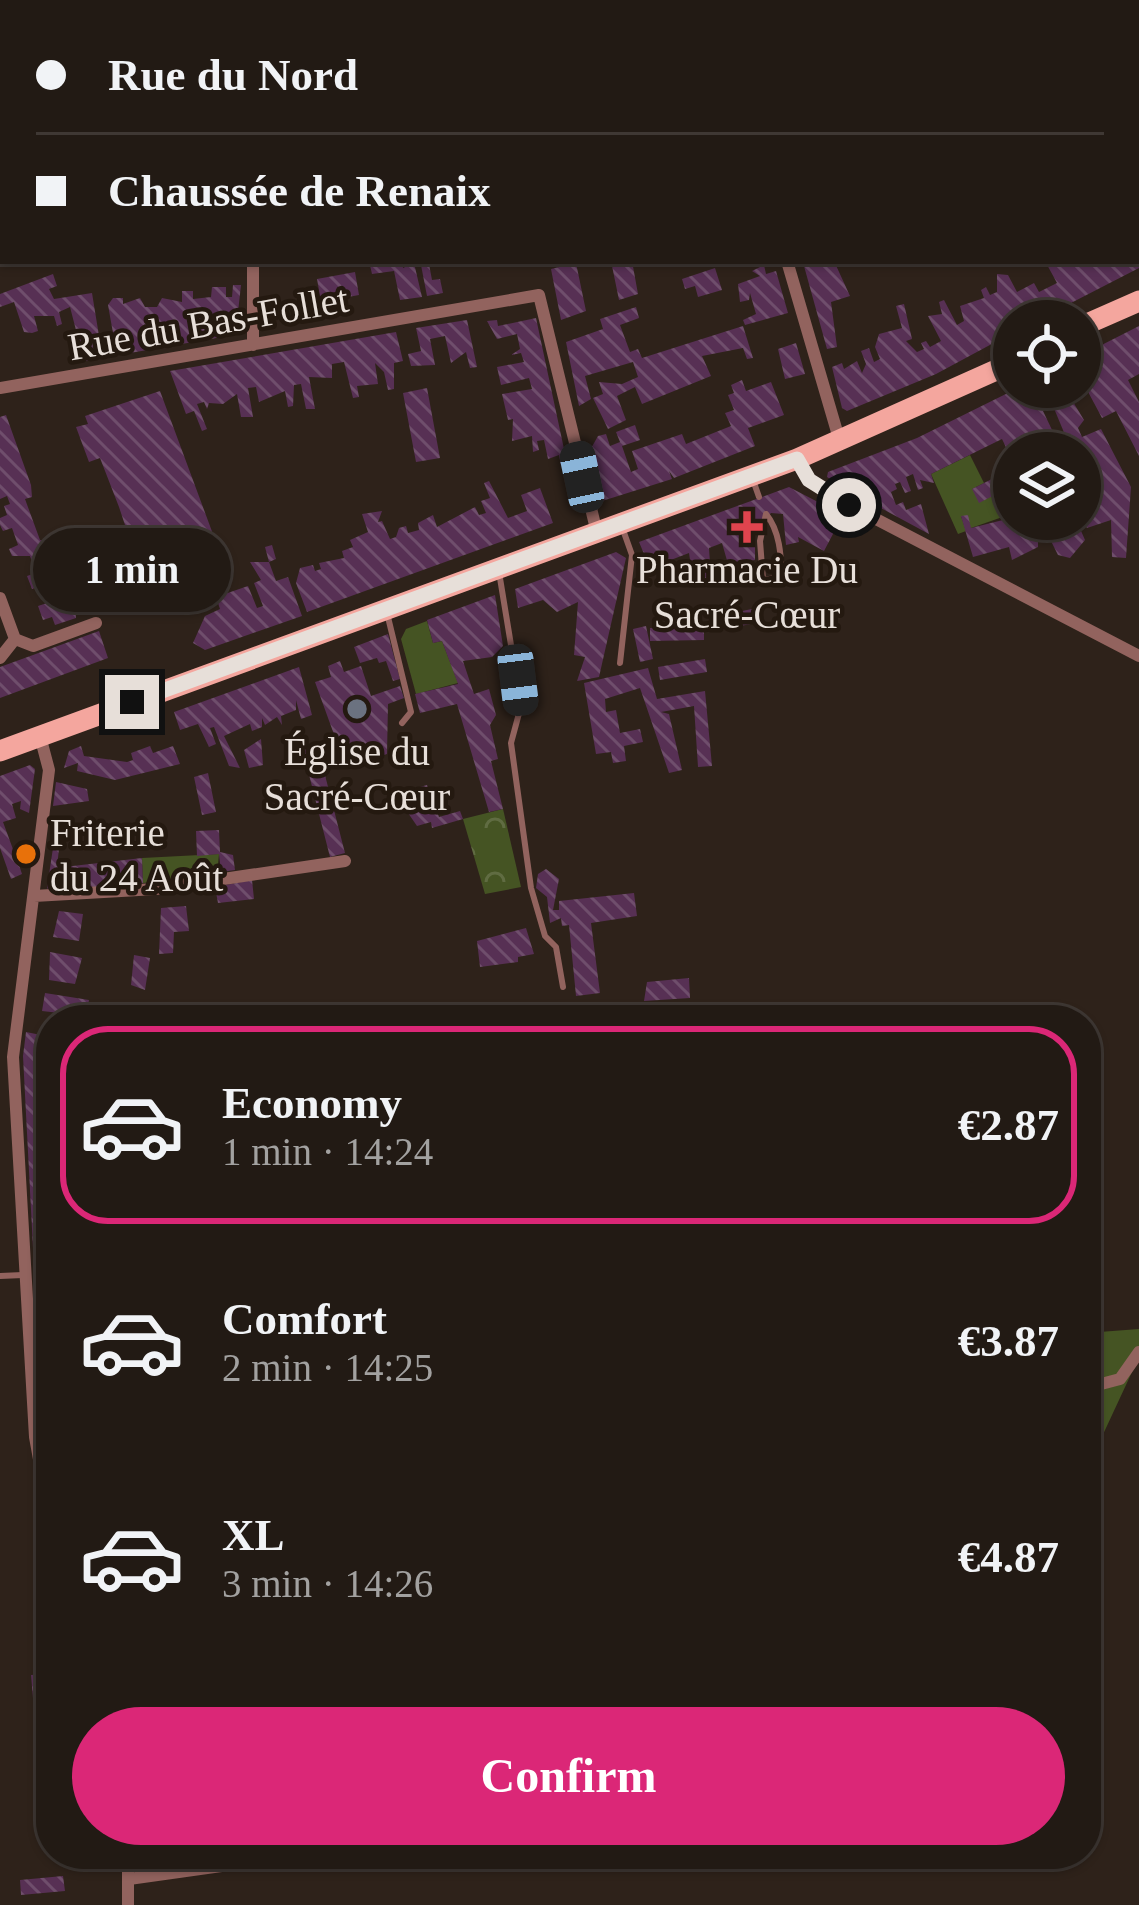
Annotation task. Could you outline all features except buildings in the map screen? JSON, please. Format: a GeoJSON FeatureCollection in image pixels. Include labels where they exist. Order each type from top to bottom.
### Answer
{"type":"FeatureCollection","features":[{"type":"Feature","properties":{"kind":"main road"},"geometry":{"type":"LineString","coordinates":[[1107,313],[1139,289]]}},
{"type":"Feature","properties":{"kind":"main road"},"geometry":{"type":"LineString","coordinates":[[1101,316],[1139,301]]}},
{"type":"Feature","properties":{"kind":"main road"},"geometry":{"type":"LineString","coordinates":[[0,751],[598,532],[755,487],[797,459],[993,372]]}},
{"type":"Feature","properties":{"kind":"street"},"geometry":{"type":"LineString","coordinates":[[253,264],[253,344]]}},
{"type":"Feature","properties":{"kind":"street"},"geometry":{"type":"LineString","coordinates":[[788,264],[840,442]]}},
{"type":"Feature","properties":{"kind":"street","name":"Rue du Bas-Follet"},"geometry":{"type":"LineString","coordinates":[[0,388],[539,295],[598,532]]}},
{"type":"Feature","properties":{"kind":"street"},"geometry":{"type":"LineString","coordinates":[[797,459],[820,488],[1139,656]]}},
{"type":"Feature","properties":{"kind":"street"},"geometry":{"type":"LineString","coordinates":[[0,598],[15,639],[33,646],[96,623]]}},
{"type":"Feature","properties":{"kind":"street"},"geometry":{"type":"LineString","coordinates":[[0,658],[15,639]]}},
{"type":"Feature","properties":{"kind":"street"},"geometry":{"type":"LineString","coordinates":[[36,1436],[23,1275],[14,1057],[49,770],[40,736]]}},
{"type":"Feature","properties":{"kind":"street"},"geometry":{"type":"LineString","coordinates":[[34,896],[156,889],[345,861]]}},
{"type":"Feature","properties":{"kind":"street"},"geometry":{"type":"LineString","coordinates":[[1101,1384],[1120,1379],[1139,1352]]}},
{"type":"Feature","properties":{"kind":"street"},"geometry":{"type":"LineString","coordinates":[[128,1905],[129,1869]]}},
{"type":"Feature","properties":{"kind":"street"},"geometry":{"type":"LineString","coordinates":[[129,1879],[201,1869]]}},
{"type":"Feature","properties":{"kind":"lane"},"geometry":{"type":"LineString","coordinates":[[766,514],[775,526],[781,560],[782,578],[773,582],[763,580],[760,558],[766,514]]}},
{"type":"Feature","properties":{"kind":"lane"},"geometry":{"type":"LineString","coordinates":[[620,663],[632,555],[621,524]]}},
{"type":"Feature","properties":{"kind":"lane"},"geometry":{"type":"LineString","coordinates":[[498,569],[521,706],[511,735],[511,756],[531,888],[545,936],[556,947],[563,987]]}},
{"type":"Feature","properties":{"kind":"lane"},"geometry":{"type":"LineString","coordinates":[[386,610],[410,696],[411,712],[402,724]]}},
{"type":"Feature","properties":{"kind":"lane"},"geometry":{"type":"LineString","coordinates":[[0,1276],[23,1275]]}},
{"type":"Feature","properties":{"kind":"green space"},"geometry":{"type":"Polygon","coordinates":[[[970,455],[984,483],[972,489],[993,487],[993,520],[971,528],[961,516],[966,531],[958,534],[931,474],[970,455]]]}},
{"type":"Feature","properties":{"kind":"green space"},"geometry":{"type":"Polygon","coordinates":[[[427,621],[433,643],[442,641],[458,683],[416,694],[401,639],[406,629],[427,621]]]}},
{"type":"Feature","properties":{"kind":"green space"},"geometry":{"type":"Polygon","coordinates":[[[503,809],[521,887],[485,894],[463,819],[503,809]]]}},
{"type":"Feature","properties":{"kind":"green space"},"geometry":{"type":"Polygon","coordinates":[[[219,854],[217,875],[143,883],[142,858],[219,854]]]}},
{"type":"Feature","properties":{"kind":"green space"},"geometry":{"type":"Polygon","coordinates":[[[1139,1329],[1139,1357],[1101,1439],[1101,1332],[1139,1329]]]}},
{"type":"Feature","properties":{"kind":"place","name":"Pharmacie Du Sacré-Cœur"},"geometry":{"type":"Point","coordinates":[747,527]}},
{"type":"Feature","properties":{"kind":"place","name":"Église du Sacré-Cœur"},"geometry":{"type":"Point","coordinates":[357,709]}},
{"type":"Feature","properties":{"kind":"place","name":"Friterie du 24 Août"},"geometry":{"type":"Point","coordinates":[26,854]}},
{"type":"Feature","properties":{"kind":"route"},"geometry":{"type":"LineString","coordinates":[[132,702],[797,459],[809,480],[849,505]]}}]}
